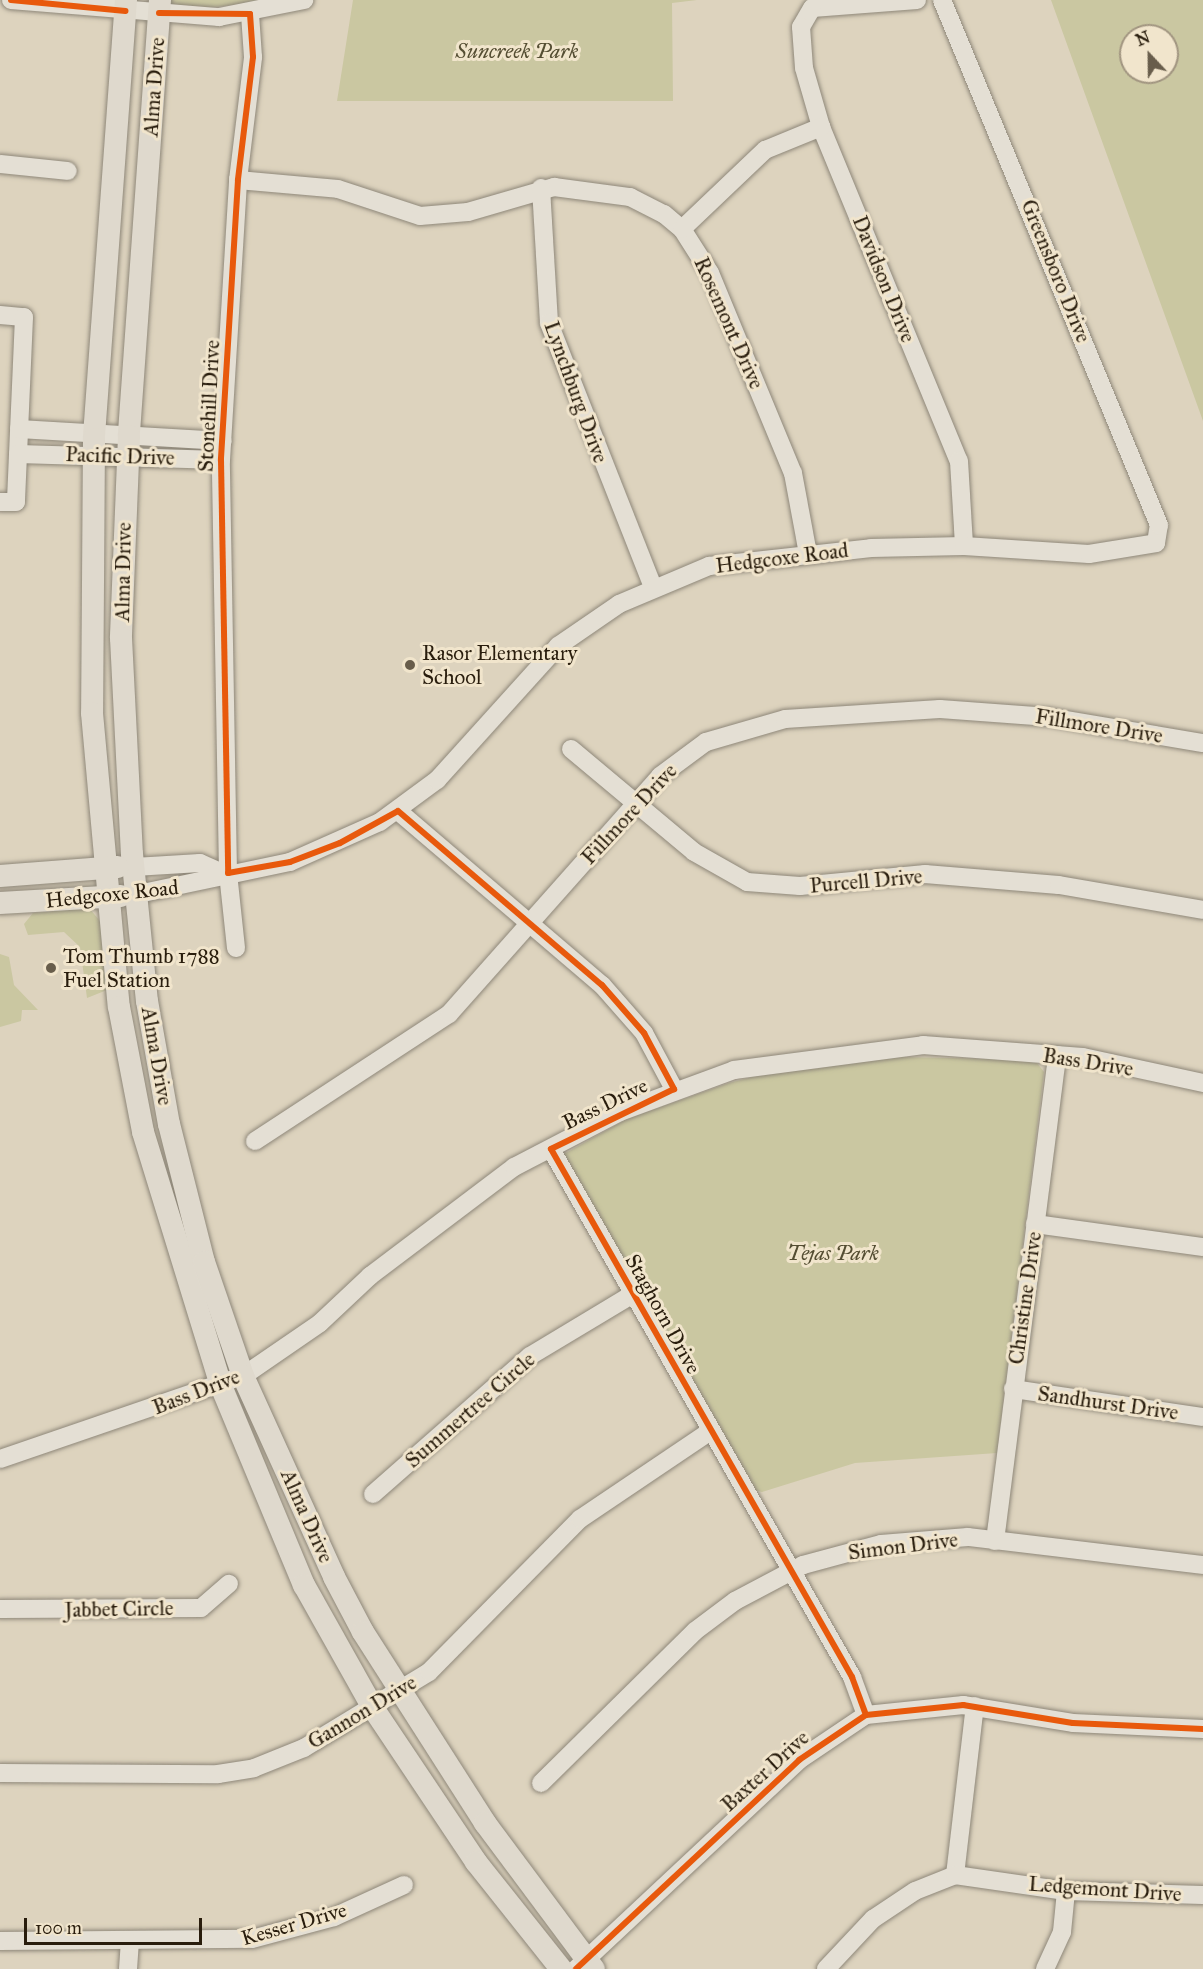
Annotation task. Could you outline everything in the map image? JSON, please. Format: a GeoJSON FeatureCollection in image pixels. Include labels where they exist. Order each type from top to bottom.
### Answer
{"type":"FeatureCollection","features":[{"type":"Feature","properties":{"kind":"main road","name":"Alma Drive"},"geometry":{"type":"LineString","coordinates":[[125,5],[94,444],[92,713],[104,868],[119,1007],[143,1132],[221,1386],[304,1585],[373,1708],[476,1862],[561,1969]]}},
{"type":"Feature","properties":{"kind":"main road","name":"Alma Drive"},"geometry":{"type":"LineString","coordinates":[[160,7],[128,446],[121,638],[134,867],[147,1001],[169,1124],[204,1262],[243,1376],[334,1577],[401,1693],[532,1892],[585,1966]]}},
{"type":"Feature","properties":{"kind":"main road"},"geometry":{"type":"LineString","coordinates":[[93,637],[121,638]]}},
{"type":"Feature","properties":{"kind":"main road","name":"Hedgcoxe Road"},"geometry":{"type":"LineString","coordinates":[[0,876],[134,867]]}},
{"type":"Feature","properties":{"kind":"main road","name":"Hedgcoxe Road"},"geometry":{"type":"LineString","coordinates":[[0,903],[108,898],[138,894]]}},
{"type":"Feature","properties":{"kind":"main road"},"geometry":{"type":"LineString","coordinates":[[143,1132],[169,1124]]}},
{"type":"Feature","properties":{"kind":"street"},"geometry":{"type":"LineString","coordinates":[[11,0],[250,14],[304,0]]}},
{"type":"Feature","properties":{"kind":"street","name":"Davidson Drive"},"geometry":{"type":"LineString","coordinates":[[917,0],[819,6],[806,13],[801,27],[804,68],[821,127],[959,461],[964,546]]}},
{"type":"Feature","properties":{"kind":"street","name":"Greensboro Drive"},"geometry":{"type":"LineString","coordinates":[[942,0],[1159,525],[1156,543]]}},
{"type":"Feature","properties":{"kind":"street","name":"Stonehill Drive"},"geometry":{"type":"LineString","coordinates":[[236,948],[225,873],[222,450],[238,180],[249,111],[250,14]]}},
{"type":"Feature","properties":{"kind":"street"},"geometry":{"type":"LineString","coordinates":[[682,229],[765,150],[821,127]]}},
{"type":"Feature","properties":{"kind":"street"},"geometry":{"type":"LineString","coordinates":[[0,164],[68,171]]}},
{"type":"Feature","properties":{"kind":"street","name":"Rosemont Drive"},"geometry":{"type":"LineString","coordinates":[[238,180],[338,189],[403,212],[437,216],[468,212],[541,188],[630,197],[682,229],[710,273],[793,473],[808,554]]}},
{"type":"Feature","properties":{"kind":"street","name":"Lynchburg Drive"},"geometry":{"type":"LineString","coordinates":[[541,188],[549,322],[653,587]]}},
{"type":"Feature","properties":{"kind":"street"},"geometry":{"type":"LineString","coordinates":[[0,315],[24,317],[18,454],[8,502]]}},
{"type":"Feature","properties":{"kind":"street","name":"Pacific Drive"},"geometry":{"type":"LineString","coordinates":[[20,429],[94,444],[222,450]]}},
{"type":"Feature","properties":{"kind":"street","name":"Pacific Drive"},"geometry":{"type":"LineString","coordinates":[[18,454],[94,444]]}},
{"type":"Feature","properties":{"kind":"street","name":"Hedgcoxe Road"},"geometry":{"type":"LineString","coordinates":[[138,894],[205,883],[225,873],[290,862],[340,843],[398,811],[436,780],[558,645],[653,587],[709,566],[808,554],[964,546],[1089,554],[1156,543]]}},
{"type":"Feature","properties":{"kind":"street","name":"Fillmore Drive"},"geometry":{"type":"LineString","coordinates":[[255,1141],[449,1014],[528,927],[635,802],[660,776],[706,742],[785,719],[940,709],[1022,713],[1203,743]]}},
{"type":"Feature","properties":{"kind":"street","name":"Purcell Drive"},"geometry":{"type":"LineString","coordinates":[[571,749],[694,852],[747,882],[800,886],[925,874],[1059,885],[1203,910]]}},
{"type":"Feature","properties":{"kind":"street"},"geometry":{"type":"LineString","coordinates":[[398,811],[528,927],[624,1008],[674,1089]]}},
{"type":"Feature","properties":{"kind":"street","name":"Hedgcoxe Road"},"geometry":{"type":"LineString","coordinates":[[134,867],[201,863],[225,873]]}},
{"type":"Feature","properties":{"kind":"street","name":"Bass Drive"},"geometry":{"type":"LineString","coordinates":[[0,1459],[221,1386],[243,1376],[320,1323],[370,1276],[514,1167],[674,1089],[734,1070],[855,1050],[923,1045],[1057,1055],[1203,1083]]}},
{"type":"Feature","properties":{"kind":"street","name":"Christine Drive"},"geometry":{"type":"LineString","coordinates":[[995,1541],[1057,1055]]}},
{"type":"Feature","properties":{"kind":"street","name":"Staghorn Drive"},"geometry":{"type":"LineString","coordinates":[[550,1149],[789,1572],[852,1677],[866,1715]]}},
{"type":"Feature","properties":{"kind":"street"},"geometry":{"type":"LineString","coordinates":[[1035,1224],[1203,1247]]}},
{"type":"Feature","properties":{"kind":"street","name":"Summertree Circle"},"geometry":{"type":"LineString","coordinates":[[373,1494],[530,1356],[633,1294]]}},
{"type":"Feature","properties":{"kind":"street","name":"Sandhurst Drive"},"geometry":{"type":"LineString","coordinates":[[1013,1389],[1203,1417]]}},
{"type":"Feature","properties":{"kind":"street","name":"Gannon Drive"},"geometry":{"type":"LineString","coordinates":[[0,1773],[227,1772],[304,1748],[401,1693],[429,1672],[580,1519],[709,1432]]}},
{"type":"Feature","properties":{"kind":"street","name":"Simon Drive"},"geometry":{"type":"LineString","coordinates":[[541,1783],[695,1631],[735,1601],[789,1572],[880,1544],[995,1541],[1203,1565]]}},
{"type":"Feature","properties":{"kind":"street","name":"Jabbet Circle"},"geometry":{"type":"LineString","coordinates":[[0,1609],[201,1608],[229,1584]]}},
{"type":"Feature","properties":{"kind":"street"},"geometry":{"type":"LineString","coordinates":[[826,1969],[888,1908],[955,1875],[975,1706]]}},
{"type":"Feature","properties":{"kind":"street","name":"Baxter Drive"},"geometry":{"type":"LineString","coordinates":[[585,1966],[799,1760],[866,1715],[975,1706],[1074,1723],[1203,1729]]}},
{"type":"Feature","properties":{"kind":"street","name":"Ledgemont Drive"},"geometry":{"type":"LineString","coordinates":[[955,1875],[1066,1891],[1203,1895]]}},
{"type":"Feature","properties":{"kind":"street","name":"Kesser Drive"},"geometry":{"type":"LineString","coordinates":[[0,1941],[130,1943],[252,1939],[333,1917],[404,1885]]}},
{"type":"Feature","properties":{"kind":"street"},"geometry":{"type":"LineString","coordinates":[[1045,1969],[1062,1932],[1066,1891]]}},
{"type":"Feature","properties":{"kind":"street"},"geometry":{"type":"LineString","coordinates":[[128,1969],[130,1943]]}},
{"type":"Feature","properties":{"kind":"green space"},"geometry":{"type":"Polygon","coordinates":[[[169,0],[284,0],[194,9],[168,8],[169,0]]]}},
{"type":"Feature","properties":{"kind":"green space","name":"Suncreek Park"},"geometry":{"type":"Polygon","coordinates":[[[353,0],[697,0],[672,3],[673,101],[337,101],[353,0]]]}},
{"type":"Feature","properties":{"kind":"green space"},"geometry":{"type":"Polygon","coordinates":[[[1051,0],[1203,0],[1203,421],[1051,0]]]}},
{"type":"Feature","properties":{"kind":"green space"},"geometry":{"type":"Polygon","coordinates":[[[89,908],[100,921],[107,990],[87,998],[80,947],[64,932],[28,935],[24,924],[33,913],[89,908]]]}},
{"type":"Feature","properties":{"kind":"green space"},"geometry":{"type":"Polygon","coordinates":[[[0,954],[9,957],[14,985],[38,1010],[22,1010],[21,1021],[0,1027],[0,954]]]}},
{"type":"Feature","properties":{"kind":"green space","name":"Tejas Park"},"geometry":{"type":"Polygon","coordinates":[[[896,1057],[1006,1059],[1037,1063],[1044,1072],[997,1453],[855,1463],[762,1492],[750,1489],[564,1154],[627,1119],[729,1083],[788,1068],[896,1057]]]}},
{"type":"Feature","properties":{"kind":"cycle path"},"geometry":{"type":"LineString","coordinates":[[11,0],[125,11]]}},
{"type":"Feature","properties":{"kind":"cycle path"},"geometry":{"type":"LineString","coordinates":[[159,13],[250,14],[253,57],[238,180],[221,460],[228,873],[290,862],[340,843],[398,811],[602,985],[644,1033],[674,1089],[551,1149],[852,1677],[866,1715]]}},
{"type":"Feature","properties":{"kind":"cycle path"},"geometry":{"type":"LineString","coordinates":[[576,1969],[799,1760],[866,1715],[963,1705],[1073,1723],[1203,1729]]}},
{"type":"Feature","properties":{"kind":"place","name":"Rasor Elementary School"},"geometry":{"type":"Point","coordinates":[410,665]}},
{"type":"Feature","properties":{"kind":"place","name":"Tom Thumb 1788 Fuel Station"},"geometry":{"type":"Point","coordinates":[51,968]}}]}
